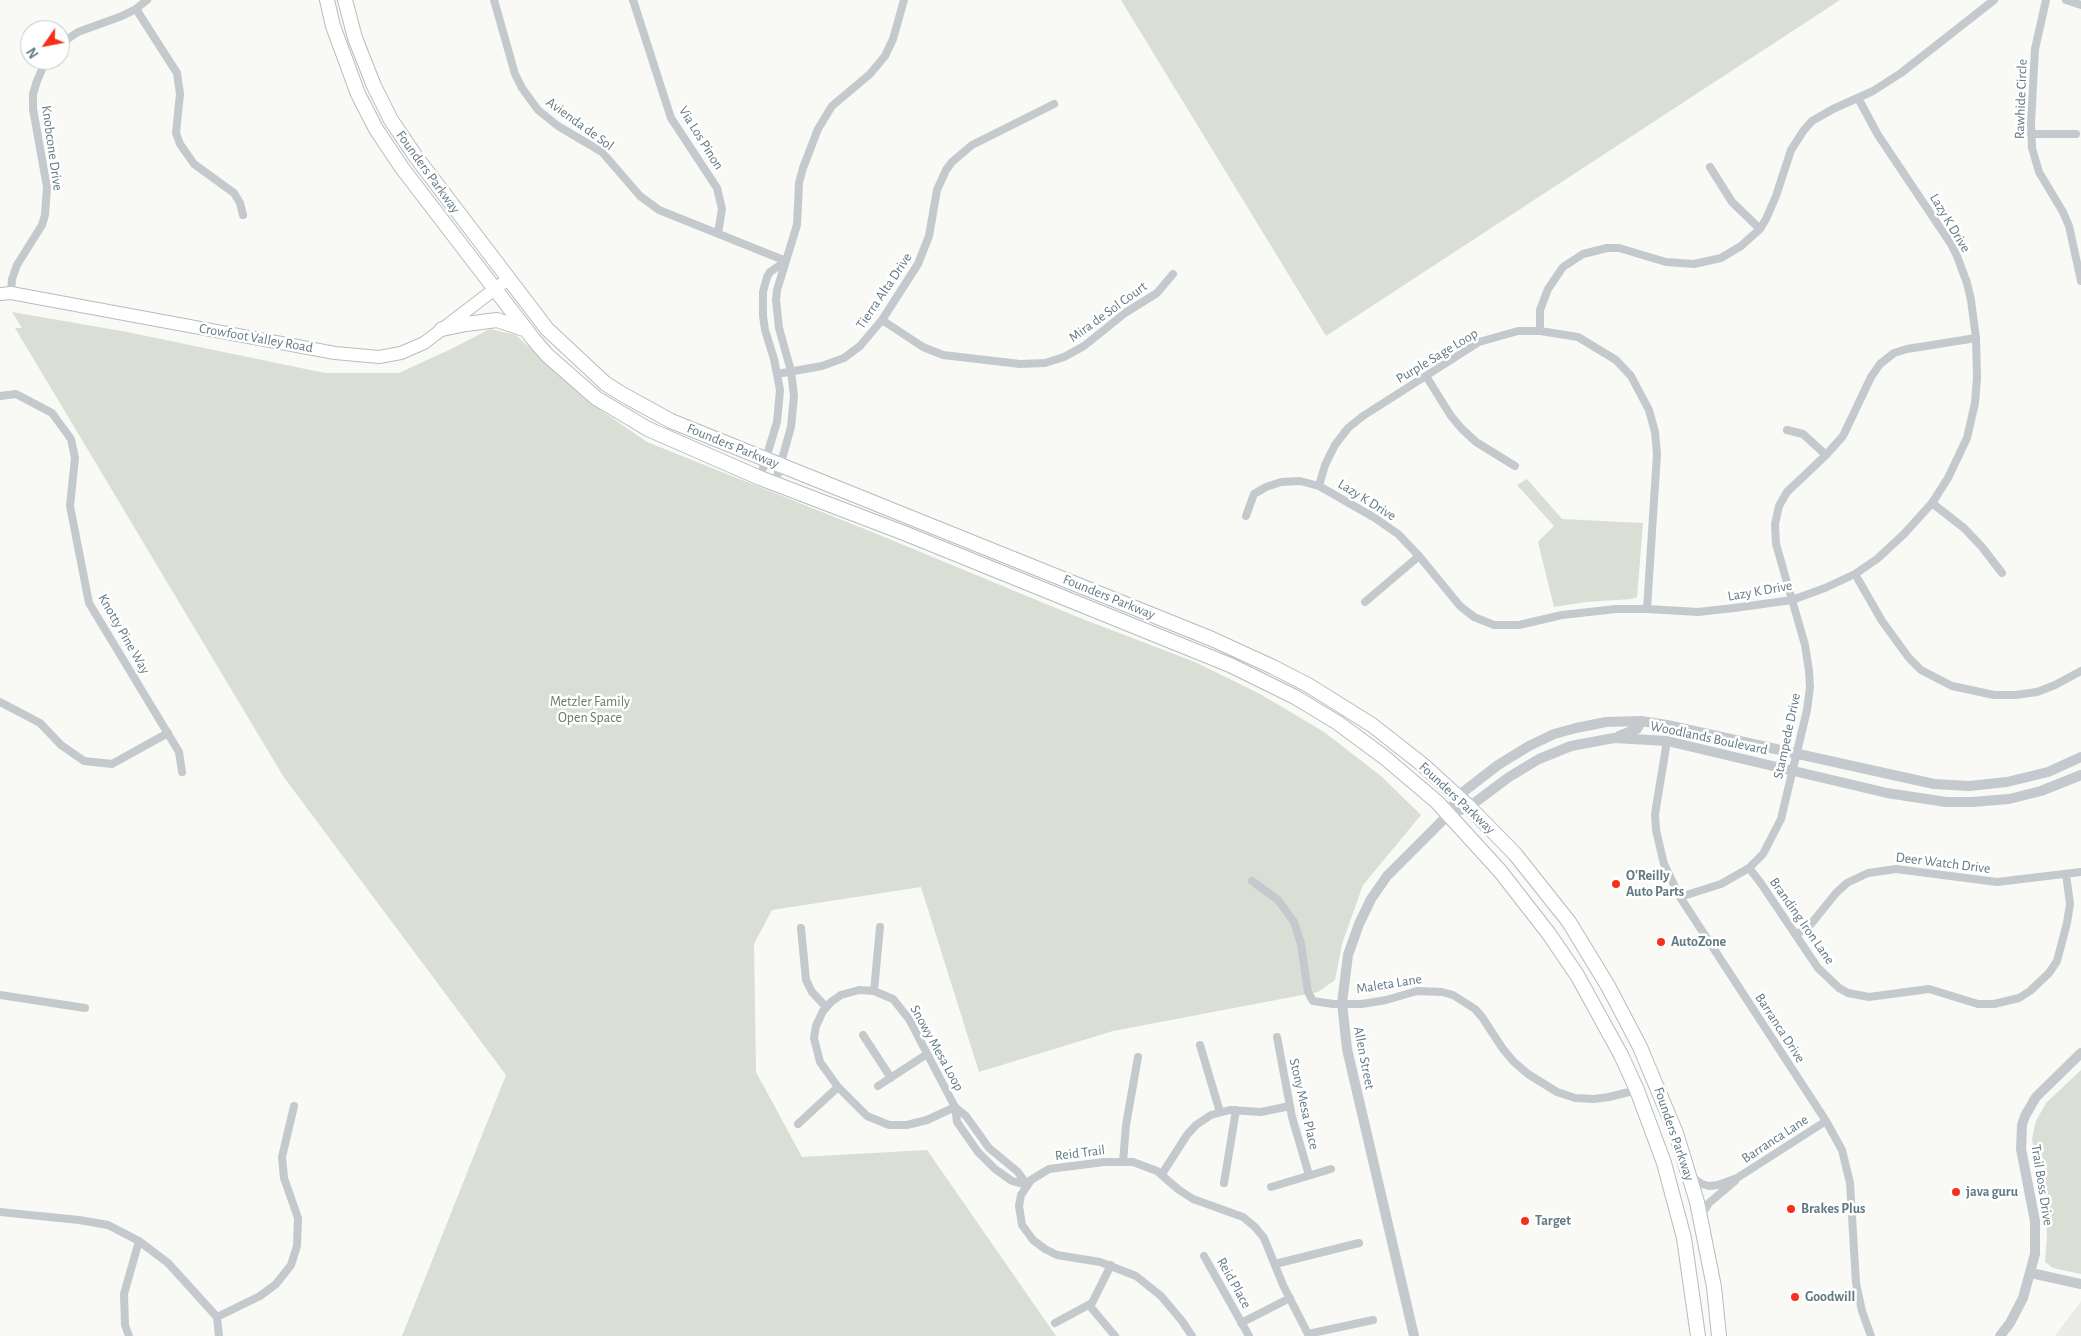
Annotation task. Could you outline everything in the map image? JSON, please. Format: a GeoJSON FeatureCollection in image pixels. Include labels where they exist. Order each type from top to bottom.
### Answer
{"type":"FeatureCollection","features":[{"type":"Feature","properties":{"kind":"highway","name":"Founders Parkway"},"geometry":{"type":"LineString","coordinates":[[327,0],[345,62],[376,129],[402,168],[525,330],[547,355],[585,389],[612,409],[648,429],[760,478],[904,533],[1200,653],[1295,697],[1338,723],[1384,757],[1420,786],[1449,814],[1500,871],[1549,934],[1602,1018],[1637,1090],[1664,1163],[1684,1238],[1698,1336]]}},
{"type":"Feature","properties":{"kind":"highway","name":"Founders Parkway"},"geometry":{"type":"LineString","coordinates":[[345,0],[355,38],[374,86],[391,120],[416,157],[547,329],[606,384],[656,414],[766,460],[1212,638],[1273,667],[1316,690],[1372,725],[1423,765],[1458,796],[1514,854],[1552,899],[1595,964],[1640,1047],[1674,1127],[1689,1174],[1714,1287],[1719,1336]]}},
{"type":"Feature","properties":{"kind":"highway"},"geometry":{"type":"LineString","coordinates":[[442,329],[500,320],[525,330]]}},
{"type":"Feature","properties":{"kind":"highway"},"geometry":{"type":"LineString","coordinates":[[1637,1090],[1650,1098],[1674,1127]]}},
{"type":"Feature","properties":{"kind":"main road","name":"Crowfoot Valley Road"},"geometry":{"type":"LineString","coordinates":[[5,294],[335,353],[379,357],[401,353],[424,342],[508,279]]}},
{"type":"Feature","properties":{"kind":"street"},"geometry":{"type":"LineString","coordinates":[[70,37],[78,32],[122,16],[136,9],[147,0]]}},
{"type":"Feature","properties":{"kind":"street","name":"Avienda de Sol"},"geometry":{"type":"LineString","coordinates":[[494,0],[515,74],[522,88],[538,110],[558,126],[602,152],[640,196],[659,210],[786,260]]}},
{"type":"Feature","properties":{"kind":"street","name":"Via Los Pinon"},"geometry":{"type":"LineString","coordinates":[[633,0],[671,118],[717,188],[722,209],[718,233]]}},
{"type":"Feature","properties":{"kind":"street"},"geometry":{"type":"LineString","coordinates":[[775,484],[793,413],[792,371],[776,311],[777,290],[797,225],[799,183],[818,129],[832,106],[870,74],[885,56],[893,40],[904,0]]}},
{"type":"Feature","properties":{"kind":"street"},"geometry":{"type":"LineString","coordinates":[[1540,331],[1540,310],[1548,289],[1564,267],[1583,254],[1595,250],[1619,248],[1673,263],[1694,264],[1709,262],[1732,253],[1760,229],[1774,201],[1791,150],[1800,135],[1812,122],[1901,73],[1994,0]]}},
{"type":"Feature","properties":{"kind":"street","name":"Rawhide Circle"},"geometry":{"type":"LineString","coordinates":[[2046,0],[2035,49],[2032,148],[2039,172],[2070,226],[2081,280]]}},
{"type":"Feature","properties":{"kind":"street"},"geometry":{"type":"LineString","coordinates":[[2066,0],[2081,5]]}},
{"type":"Feature","properties":{"kind":"street"},"geometry":{"type":"LineString","coordinates":[[136,9],[177,73],[180,94],[176,134],[180,144],[194,164],[234,193],[240,203],[243,215]]}},
{"type":"Feature","properties":{"kind":"street","name":"Knobcone Drive"},"geometry":{"type":"LineString","coordinates":[[5,294],[17,265],[42,226],[45,215],[47,187],[33,109],[33,94],[42,70]]}},
{"type":"Feature","properties":{"kind":"street","name":"Lazy K Drive"},"geometry":{"type":"LineString","coordinates":[[1246,516],[1254,494],[1266,487],[1281,482],[1300,481],[1319,486],[1376,518],[1398,534],[1419,556],[1460,606],[1474,617],[1494,625],[1519,625],[1583,612],[1647,609],[1698,612],[1792,600],[1855,574],[1888,549],[1932,503],[1956,463],[1969,430],[1975,403],[1976,338],[1967,283],[1954,250],[1878,135],[1858,98]]}},
{"type":"Feature","properties":{"kind":"street","name":"Tierra Alta Drive"},"geometry":{"type":"LineString","coordinates":[[778,374],[822,366],[844,358],[860,346],[882,320],[925,250],[937,190],[946,170],[952,162],[972,145],[1054,104]]}},
{"type":"Feature","properties":{"kind":"street"},"geometry":{"type":"LineString","coordinates":[[2031,134],[2076,134]]}},
{"type":"Feature","properties":{"kind":"street"},"geometry":{"type":"LineString","coordinates":[[1710,167],[1732,202],[1760,229]]}},
{"type":"Feature","properties":{"kind":"street"},"geometry":{"type":"LineString","coordinates":[[760,478],[779,409],[780,390],[778,374],[765,330],[763,316],[764,283],[770,272],[786,260]]}},
{"type":"Feature","properties":{"kind":"street","name":"Mira de Sol Court"},"geometry":{"type":"LineString","coordinates":[[882,320],[923,347],[943,355],[1020,364],[1045,363],[1064,357],[1084,346],[1125,313],[1157,293],[1173,274]]}},
{"type":"Feature","properties":{"kind":"street","name":"Purple Sage Loop"},"geometry":{"type":"LineString","coordinates":[[1319,486],[1325,465],[1342,435],[1363,416],[1479,342],[1518,331],[1540,331],[1578,337],[1616,360],[1631,376],[1649,410],[1655,432],[1657,454],[1647,609]]}},
{"type":"Feature","properties":{"kind":"street","name":"Stampede Drive"},"geometry":{"type":"LineString","coordinates":[[1680,897],[1721,884],[1749,868],[1763,854],[1778,825],[1793,770],[1809,696],[1809,670],[1776,544],[1775,524],[1779,506],[1793,486],[1843,436],[1870,377],[1880,364],[1890,356],[1916,346],[1976,338]]}},
{"type":"Feature","properties":{"kind":"street"},"geometry":{"type":"LineString","coordinates":[[1426,376],[1451,416],[1462,429],[1476,442],[1516,466]]}},
{"type":"Feature","properties":{"kind":"street","name":"Knotty Pine Way"},"geometry":{"type":"LineString","coordinates":[[0,396],[16,394],[52,413],[71,439],[75,458],[70,506],[89,604],[179,752],[182,772]]}},
{"type":"Feature","properties":{"kind":"street"},"geometry":{"type":"LineString","coordinates":[[1787,430],[1803,434],[1826,455]]}},
{"type":"Feature","properties":{"kind":"street"},"geometry":{"type":"LineString","coordinates":[[1932,503],[1964,528],[2002,573]]}},
{"type":"Feature","properties":{"kind":"street"},"geometry":{"type":"LineString","coordinates":[[1364,602],[1419,556]]}},
{"type":"Feature","properties":{"kind":"street"},"geometry":{"type":"LineString","coordinates":[[1855,574],[1903,651],[1922,670],[1952,686],[1994,695],[2029,693],[2055,685],[2081,671]]}},
{"type":"Feature","properties":{"kind":"street"},"geometry":{"type":"LineString","coordinates":[[0,702],[40,723],[61,745],[84,761],[112,764],[168,733]]}},
{"type":"Feature","properties":{"kind":"street","name":"Woodlands Boulevard"},"geometry":{"type":"LineString","coordinates":[[1449,814],[1458,796],[1498,765],[1541,740],[1591,724],[1606,722],[1641,722],[1686,729],[1917,782],[1969,786],[2019,779],[2048,772],[2081,757]]}},
{"type":"Feature","properties":{"kind":"street"},"geometry":{"type":"LineString","coordinates":[[1614,738],[1637,729],[1641,722]]}},
{"type":"Feature","properties":{"kind":"street","name":"Woodlands Boulevard"},"geometry":{"type":"LineString","coordinates":[[1449,814],[1469,807],[1509,777],[1539,758],[1571,746],[1614,738],[1667,741],[1887,792],[1946,802],[1972,802],[2008,798],[2048,788],[2081,775]]}},
{"type":"Feature","properties":{"kind":"street","name":"Barranca Drive"},"geometry":{"type":"LineString","coordinates":[[1667,741],[1657,800],[1656,830],[1664,864],[1680,897],[1826,1121],[1842,1150],[1849,1175],[1853,1208],[1856,1283],[1862,1311],[1871,1336]]}},
{"type":"Feature","properties":{"kind":"street","name":"Allen Street"},"geometry":{"type":"LineString","coordinates":[[1414,1336],[1347,1049],[1342,1003],[1348,955],[1359,924],[1371,899],[1387,876],[1449,814]]}},
{"type":"Feature","properties":{"kind":"street","name":"Branding Iron Lane"},"geometry":{"type":"LineString","coordinates":[[1749,868],[1818,968],[1828,979],[1848,993],[1868,997],[1929,989],[1978,1004],[2007,1002],[2019,998],[2035,987],[2049,973],[2057,961],[2066,931],[2070,904],[2066,874]]}},
{"type":"Feature","properties":{"kind":"street","name":"Deer Watch Drive"},"geometry":{"type":"LineString","coordinates":[[1796,934],[1811,924],[1836,893],[1847,883],[1875,871],[1896,869],[1997,882],[2081,872]]}},
{"type":"Feature","properties":{"kind":"street","name":"Maleta Lane"},"geometry":{"type":"LineString","coordinates":[[1252,881],[1278,900],[1294,922],[1301,944],[1308,992],[1312,999],[1324,1004],[1376,1002],[1425,990],[1442,992],[1458,998],[1475,1009],[1508,1056],[1528,1074],[1547,1087],[1566,1096],[1584,1099],[1609,1097],[1637,1090]]}},
{"type":"Feature","properties":{"kind":"street"},"geometry":{"type":"LineString","coordinates":[[874,991],[880,927]]}},
{"type":"Feature","properties":{"kind":"street"},"geometry":{"type":"LineString","coordinates":[[801,928],[806,980],[812,992],[826,1008]]}},
{"type":"Feature","properties":{"kind":"street","name":"Snowy Mesa Loop"},"geometry":{"type":"LineString","coordinates":[[956,1107],[912,1124],[889,1124],[867,1116],[838,1087],[820,1062],[815,1045],[816,1026],[826,1008],[831,1002],[847,993],[858,990],[874,991],[888,996],[902,1008],[956,1107],[966,1116],[989,1148],[1018,1172],[1027,1185]]}},
{"type":"Feature","properties":{"kind":"street"},"geometry":{"type":"LineString","coordinates":[[0,995],[85,1008]]}},
{"type":"Feature","properties":{"kind":"street"},"geometry":{"type":"LineString","coordinates":[[863,1035],[891,1078]]}},
{"type":"Feature","properties":{"kind":"street","name":"Stony Mesa Place"},"geometry":{"type":"LineString","coordinates":[[1276,1037],[1290,1106],[1309,1175]]}},
{"type":"Feature","properties":{"kind":"street"},"geometry":{"type":"LineString","coordinates":[[1200,1045],[1220,1112]]}},
{"type":"Feature","properties":{"kind":"street","name":"Trail Boss Drive"},"geometry":{"type":"LineString","coordinates":[[2000,1336],[2017,1311],[2028,1286],[2036,1238],[2035,1221],[2021,1149],[2022,1125],[2036,1097],[2081,1053]]}},
{"type":"Feature","properties":{"kind":"street"},"geometry":{"type":"LineString","coordinates":[[878,1086],[927,1054]]}},
{"type":"Feature","properties":{"kind":"street"},"geometry":{"type":"LineString","coordinates":[[1123,1162],[1124,1138],[1138,1056]]}},
{"type":"Feature","properties":{"kind":"street"},"geometry":{"type":"LineString","coordinates":[[798,1124],[838,1087]]}},
{"type":"Feature","properties":{"kind":"street"},"geometry":{"type":"LineString","coordinates":[[217,1317],[260,1296],[276,1284],[291,1265],[298,1246],[298,1218],[284,1178],[282,1157],[294,1106]]}},
{"type":"Feature","properties":{"kind":"street"},"geometry":{"type":"LineString","coordinates":[[1162,1174],[1191,1130],[1202,1120],[1220,1112],[1236,1110],[1256,1112],[1290,1106]]}},
{"type":"Feature","properties":{"kind":"street"},"geometry":{"type":"LineString","coordinates":[[1224,1183],[1236,1110]]}},
{"type":"Feature","properties":{"kind":"street","name":"Barranca Lane"},"geometry":{"type":"LineString","coordinates":[[1689,1174],[1702,1184],[1709,1186],[1718,1185],[1737,1178],[1826,1121]]}},
{"type":"Feature","properties":{"kind":"street","name":"Reid Trail"},"geometry":{"type":"LineString","coordinates":[[1027,1185],[1036,1176],[1049,1169],[1123,1162],[1142,1164],[1162,1174],[1185,1195],[1235,1213],[1250,1222],[1264,1238],[1290,1298],[1309,1335]]}},
{"type":"Feature","properties":{"kind":"street"},"geometry":{"type":"LineString","coordinates":[[1271,1187],[1331,1169]]}},
{"type":"Feature","properties":{"kind":"street","name":"Barranca Lane"},"geometry":{"type":"LineString","coordinates":[[1700,1217],[1709,1203],[1727,1189],[1737,1178]]}},
{"type":"Feature","properties":{"kind":"street"},"geometry":{"type":"LineString","coordinates":[[1027,1185],[1020,1200],[1020,1213],[1022,1225],[1033,1240],[1045,1249],[1057,1254],[1111,1265],[1136,1276],[1153,1288],[1175,1311],[1192,1336]]}},
{"type":"Feature","properties":{"kind":"street"},"geometry":{"type":"LineString","coordinates":[[0,1212],[108,1225],[139,1241],[168,1263],[217,1317],[219,1336]]}},
{"type":"Feature","properties":{"kind":"street"},"geometry":{"type":"LineString","coordinates":[[129,1336],[125,1325],[124,1294],[139,1241]]}},
{"type":"Feature","properties":{"kind":"street"},"geometry":{"type":"LineString","coordinates":[[1275,1264],[1360,1243]]}},
{"type":"Feature","properties":{"kind":"street","name":"Reid Place"},"geometry":{"type":"LineString","coordinates":[[1204,1256],[1248,1336]]}},
{"type":"Feature","properties":{"kind":"street"},"geometry":{"type":"LineString","coordinates":[[1055,1323],[1095,1300],[1111,1265]]}},
{"type":"Feature","properties":{"kind":"street"},"geometry":{"type":"LineString","coordinates":[[2031,1273],[2081,1284]]}},
{"type":"Feature","properties":{"kind":"street","name":"Reid Place"},"geometry":{"type":"LineString","coordinates":[[1241,1322],[1290,1298]]}},
{"type":"Feature","properties":{"kind":"street"},"geometry":{"type":"LineString","coordinates":[[1089,1305],[1115,1336]]}},
{"type":"Feature","properties":{"kind":"street"},"geometry":{"type":"LineString","coordinates":[[1309,1335],[1373,1320]]}},
{"type":"Feature","properties":{"kind":"shaded area"},"geometry":{"type":"Polygon","coordinates":[[[2081,1301],[2081,1336],[2055,1336],[2081,1301]]]}},
{"type":"Feature","properties":{"kind":"green space"},"geometry":{"type":"Polygon","coordinates":[[[1121,0],[1840,0],[1326,336],[1121,0]]]}},
{"type":"Feature","properties":{"kind":"green space","name":"Metzler Family Open Space"},"geometry":{"type":"Polygon","coordinates":[[[12,312],[127,332],[325,373],[399,373],[490,329],[516,335],[586,400],[647,442],[1075,616],[1195,662],[1260,694],[1324,732],[1381,776],[1421,815],[1363,885],[1342,944],[1335,980],[1318,992],[1113,1031],[979,1072],[921,887],[772,910],[754,944],[756,1072],[802,1157],[927,1150],[1056,1336],[402,1336],[506,1075],[283,776],[15,328],[22,328],[12,312]]]}},
{"type":"Feature","properties":{"kind":"green space"},"geometry":{"type":"Polygon","coordinates":[[[1527,479],[1562,519],[1643,523],[1637,597],[1554,607],[1538,542],[1554,526],[1517,485],[1527,479]]]}},
{"type":"Feature","properties":{"kind":"green space"},"geometry":{"type":"Polygon","coordinates":[[[2081,1070],[2081,1274],[2053,1268],[2045,1262],[2047,1237],[2045,1208],[2032,1139],[2036,1121],[2046,1103],[2081,1070]]]}},
{"type":"Feature","properties":{"kind":"place","name":"O'Reilly Auto Parts"},"geometry":{"type":"Point","coordinates":[1616,884]}},
{"type":"Feature","properties":{"kind":"place","name":"AutoZone"},"geometry":{"type":"Point","coordinates":[1661,942]}},
{"type":"Feature","properties":{"kind":"place","name":"java guru"},"geometry":{"type":"Point","coordinates":[1956,1192]}},
{"type":"Feature","properties":{"kind":"place","name":"Brakes Plus"},"geometry":{"type":"Point","coordinates":[1791,1209]}},
{"type":"Feature","properties":{"kind":"place","name":"Target"},"geometry":{"type":"Point","coordinates":[1525,1221]}},
{"type":"Feature","properties":{"kind":"place","name":"Goodwill"},"geometry":{"type":"Point","coordinates":[1795,1297]}}]}
